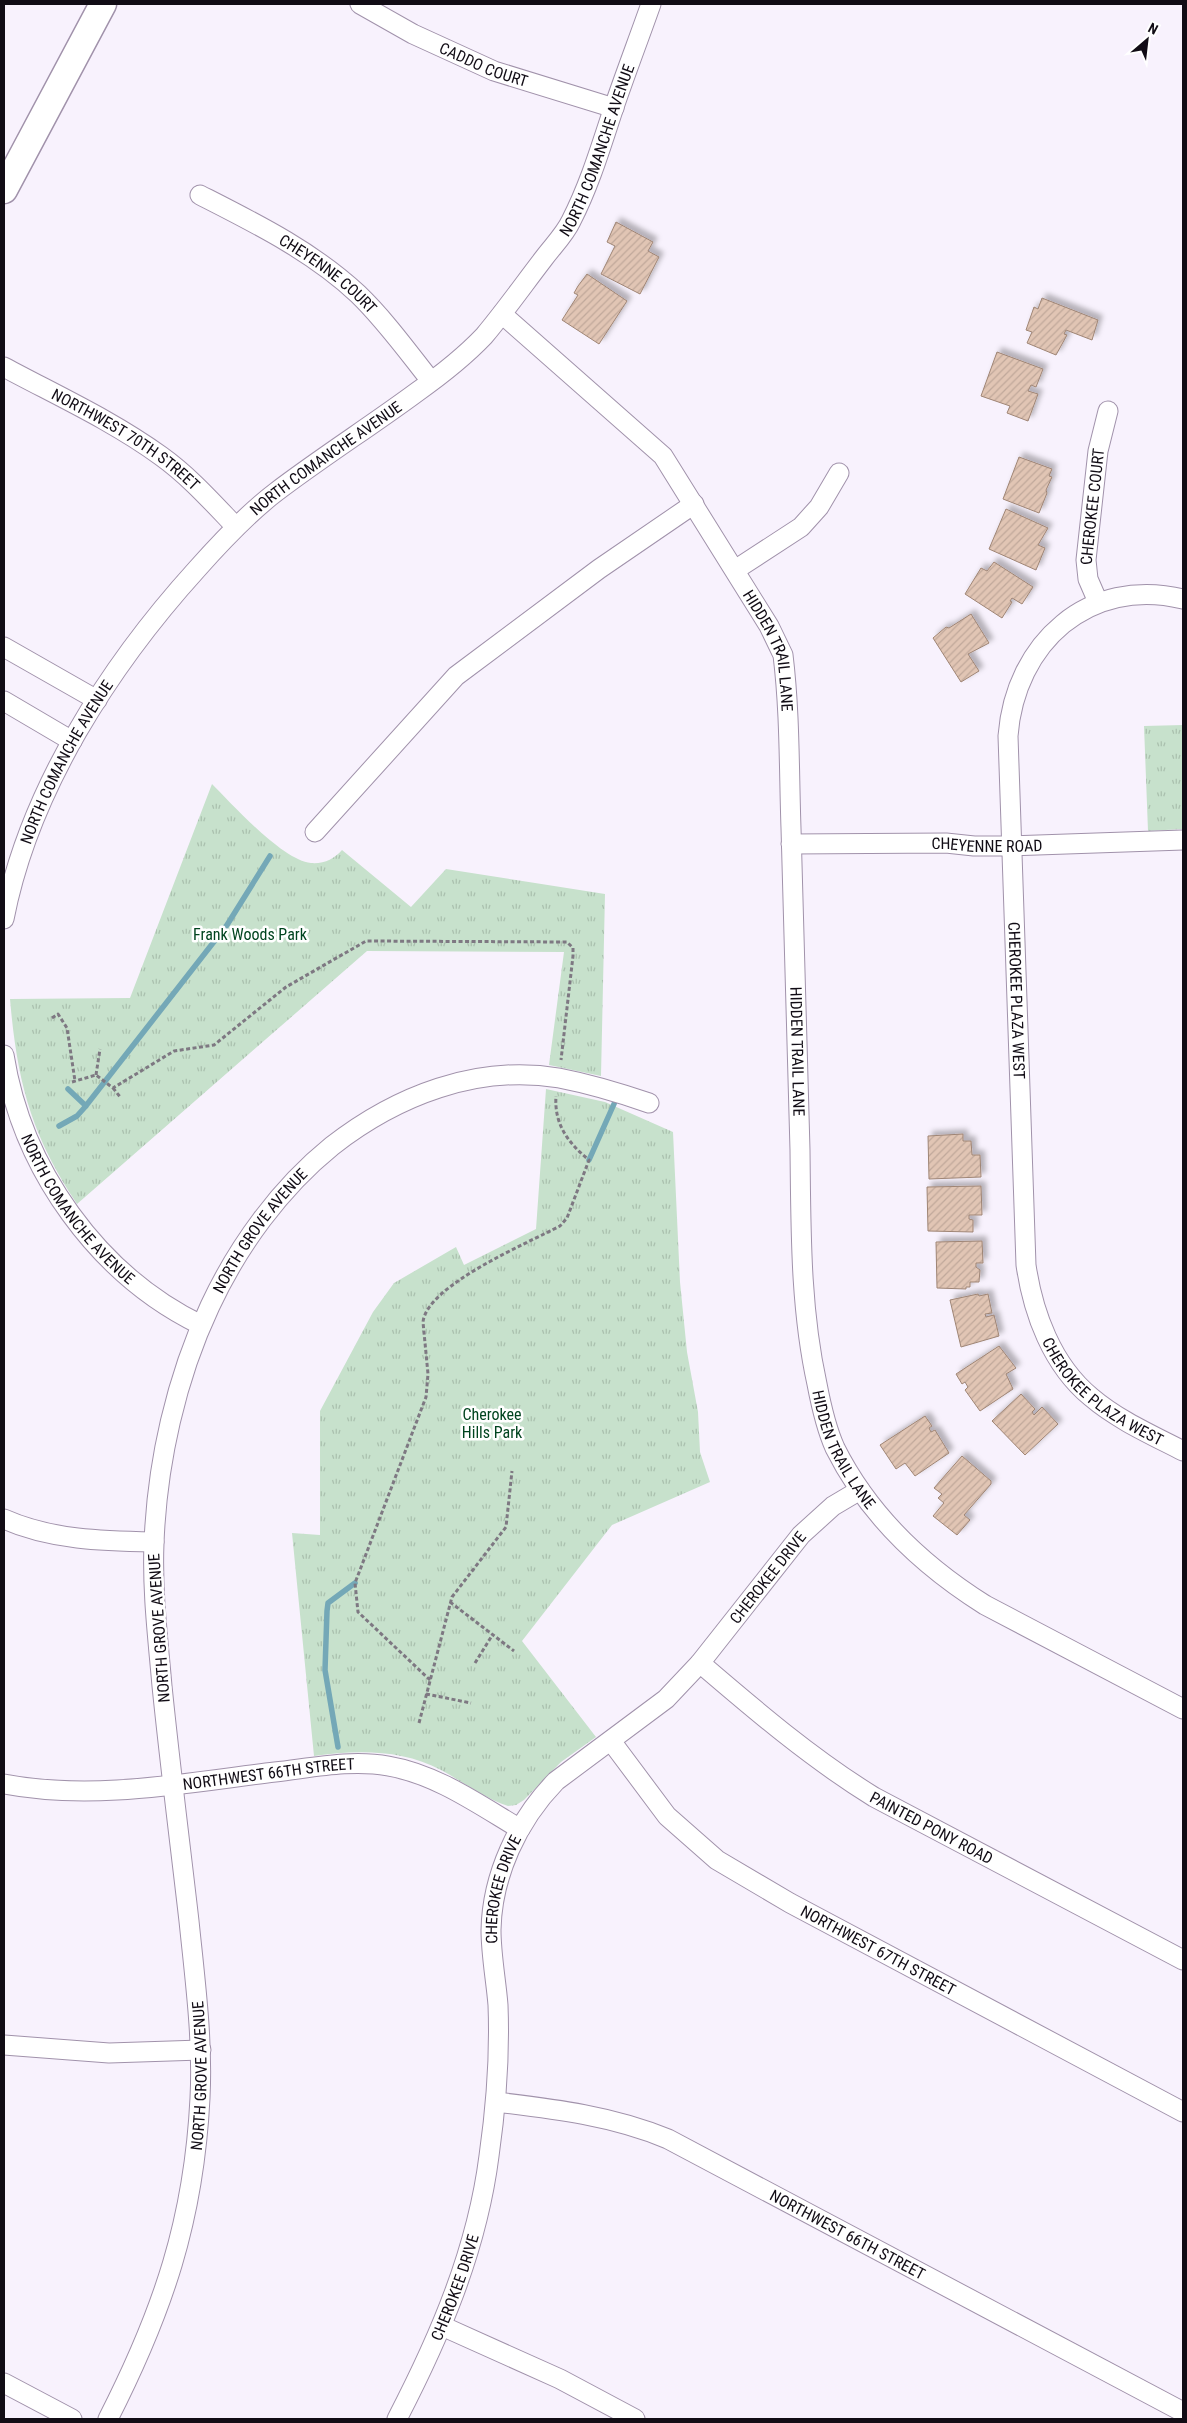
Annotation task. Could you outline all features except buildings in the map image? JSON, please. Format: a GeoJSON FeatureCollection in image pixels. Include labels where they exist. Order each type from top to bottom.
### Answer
{"type":"FeatureCollection","features":[{"type":"Feature","properties":{"kind":"main road"},"geometry":{"type":"LineString","coordinates":[[4,190],[103,4]]}},
{"type":"Feature","properties":{"kind":"street","name":"CADDO COURT"},"geometry":{"type":"LineString","coordinates":[[360,4],[413,34],[494,71],[614,108]]}},
{"type":"Feature","properties":{"kind":"street","name":"NORTH COMANCHE AVENUE"},"geometry":{"type":"LineString","coordinates":[[4,919],[17,865],[33,824],[72,741],[122,662],[170,599],[236,527],[272,495],[432,381],[481,338],[502,314],[570,224],[597,162],[651,4]]}},
{"type":"Feature","properties":{"kind":"street","name":"CHEYENNE COURT"},"geometry":{"type":"LineString","coordinates":[[200,194],[276,234],[321,264],[358,294],[432,381]]}},
{"type":"Feature","properties":{"kind":"street","name":"HIDDEN TRAIL LANE"},"geometry":{"type":"LineString","coordinates":[[502,314],[657,450],[673,470],[770,626],[783,655],[798,998],[800,1202],[807,1340],[822,1407],[834,1446],[860,1490],[885,1523],[913,1551],[960,1590],[984,1605],[1183,1710]]}},
{"type":"Feature","properties":{"kind":"street","name":"NORTHWEST 70TH STREET"},"geometry":{"type":"LineString","coordinates":[[4,367],[126,433],[162,456],[194,483],[236,527]]}},
{"type":"Feature","properties":{"kind":"street","name":"CHEROKEE COURT"},"geometry":{"type":"LineString","coordinates":[[1098,602],[1088,579],[1086,560],[1098,450],[1108,411]]}},
{"type":"Feature","properties":{"kind":"street"},"geometry":{"type":"LineString","coordinates":[[735,570],[801,527],[819,507],[839,473]]}},
{"type":"Feature","properties":{"kind":"street"},"geometry":{"type":"LineString","coordinates":[[315,832],[456,676],[599,570],[694,504]]}},
{"type":"Feature","properties":{"kind":"street","name":"CHEROKEE PLAZA WEST"},"geometry":{"type":"LineString","coordinates":[[1183,599],[1153,595],[1124,596],[1098,602],[1078,613],[1042,645],[1030,660],[1014,695],[1008,736],[1026,1265],[1030,1290],[1036,1314],[1061,1362],[1089,1396],[1130,1423],[1183,1451]]}},
{"type":"Feature","properties":{"kind":"street"},"geometry":{"type":"LineString","coordinates":[[4,647],[97,700]]}},
{"type":"Feature","properties":{"kind":"street"},"geometry":{"type":"LineString","coordinates":[[4,702],[72,741]]}},
{"type":"Feature","properties":{"kind":"street","name":"CHEYENNE ROAD"},"geometry":{"type":"LineString","coordinates":[[791,844],[938,843],[974,846],[1012,846],[1183,840]]}},
{"type":"Feature","properties":{"kind":"street","name":"NORTH COMANCHE AVENUE"},"geometry":{"type":"LineString","coordinates":[[4,1056],[14,1098],[34,1150],[75,1220],[102,1252],[133,1282],[179,1314],[201,1325]]}},
{"type":"Feature","properties":{"kind":"street","name":"NORTH GROVE AVENUE"},"geometry":{"type":"LineString","coordinates":[[108,2419],[138,2360],[158,2310],[175,2259],[189,2202],[200,2097],[201,2050],[196,1985],[156,1619],[154,1542],[166,1446],[188,1360],[201,1325],[218,1288],[254,1230],[299,1177],[348,1134],[371,1118],[423,1092],[450,1084],[508,1076],[558,1078],[649,1103]]}},
{"type":"Feature","properties":{"kind":"street","name":"CHEROKEE DRIVE"},"geometry":{"type":"LineString","coordinates":[[397,2419],[442,2326],[471,2242],[482,2196],[496,2102],[498,2004],[491,1929],[500,1875],[520,1829],[544,1794],[556,1781],[666,1700],[700,1664],[801,1535],[833,1506],[860,1490]]}},
{"type":"Feature","properties":{"kind":"street"},"geometry":{"type":"LineString","coordinates":[[4,1518],[23,1527],[58,1536],[154,1542]]}},
{"type":"Feature","properties":{"kind":"street","name":"PAINTED PONY ROAD"},"geometry":{"type":"LineString","coordinates":[[700,1664],[799,1746],[867,1793],[1183,1960]]}},
{"type":"Feature","properties":{"kind":"street","name":"NORTHWEST 67TH STREET"},"geometry":{"type":"LineString","coordinates":[[612,1741],[667,1816],[717,1860],[790,1903],[1183,2112]]}},
{"type":"Feature","properties":{"kind":"street","name":"NORTHWEST 66TH STREET"},"geometry":{"type":"LineString","coordinates":[[4,1784],[59,1790],[104,1791],[338,1765],[386,1766],[430,1778],[520,1829]]}},
{"type":"Feature","properties":{"kind":"street"},"geometry":{"type":"LineString","coordinates":[[4,2045],[109,2053],[201,2050]]}},
{"type":"Feature","properties":{"kind":"street","name":"NORTHWEST 66TH STREET"},"geometry":{"type":"LineString","coordinates":[[496,2102],[568,2110],[608,2118],[645,2129],[668,2139],[1183,2412]]}},
{"type":"Feature","properties":{"kind":"street"},"geometry":{"type":"LineString","coordinates":[[442,2326],[560,2379],[635,2419]]}},
{"type":"Feature","properties":{"kind":"street"},"geometry":{"type":"LineString","coordinates":[[4,2383],[72,2419]]}},
{"type":"Feature","properties":{"kind":"path"},"geometry":{"type":"LineString","coordinates":[[111,1086],[174,1051],[214,1044],[286,987],[366,942],[567,942],[573,948],[555,1105],[559,1126],[573,1146],[589,1160],[567,1218],[560,1226],[468,1274],[448,1288],[424,1312],[423,1322],[428,1374],[426,1397],[355,1583],[358,1612],[430,1680]]}},
{"type":"Feature","properties":{"kind":"path"},"geometry":{"type":"LineString","coordinates":[[52,1018],[58,1014],[67,1028],[73,1081],[98,1076],[111,1086],[121,1098]]}},
{"type":"Feature","properties":{"kind":"path"},"geometry":{"type":"LineString","coordinates":[[98,1076],[100,1048]]}},
{"type":"Feature","properties":{"kind":"path"},"geometry":{"type":"LineString","coordinates":[[419,1723],[450,1602],[506,1527],[512,1471]]}},
{"type":"Feature","properties":{"kind":"path"},"geometry":{"type":"LineString","coordinates":[[450,1602],[514,1651]]}},
{"type":"Feature","properties":{"kind":"path"},"geometry":{"type":"LineString","coordinates":[[475,1664],[493,1634]]}},
{"type":"Feature","properties":{"kind":"path"},"geometry":{"type":"LineString","coordinates":[[426,1694],[471,1703]]}},
{"type":"Feature","properties":{"kind":"green space"},"geometry":{"type":"Polygon","coordinates":[[[1183,725],[1183,829],[1148,831],[1144,726],[1183,725]]]}},
{"type":"Feature","properties":{"kind":"green space","name":"Frank Woods Park"},"geometry":{"type":"Polygon","coordinates":[[[212,784],[258,830],[287,853],[300,860],[320,863],[336,856],[342,850],[411,907],[446,869],[605,894],[601,1076],[549,1065],[564,952],[367,951],[77,1204],[48,1154],[29,1106],[17,1056],[10,999],[130,998],[212,784]]]}},
{"type":"Feature","properties":{"kind":"green space","name":"Cherokee Hills Park"},"geometry":{"type":"Polygon","coordinates":[[[546,1089],[605,1102],[673,1132],[680,1282],[687,1352],[698,1412],[700,1452],[710,1482],[612,1525],[522,1641],[596,1737],[561,1762],[524,1800],[516,1805],[508,1806],[482,1794],[441,1770],[411,1758],[362,1752],[314,1756],[292,1533],[320,1535],[320,1411],[373,1312],[394,1283],[456,1247],[464,1265],[536,1229],[546,1089]]]}},
{"type":"Feature","properties":{"kind":"waterway"},"geometry":{"type":"LineString","coordinates":[[59,1126],[77,1116],[85,1107],[227,925],[270,856]]}},
{"type":"Feature","properties":{"kind":"waterway"},"geometry":{"type":"LineString","coordinates":[[68,1089],[86,1106]]}},
{"type":"Feature","properties":{"kind":"waterway"},"geometry":{"type":"LineString","coordinates":[[589,1160],[618,1095]]}},
{"type":"Feature","properties":{"kind":"waterway"},"geometry":{"type":"LineString","coordinates":[[338,1747],[325,1670],[327,1611],[328,1603],[355,1583]]}}]}
